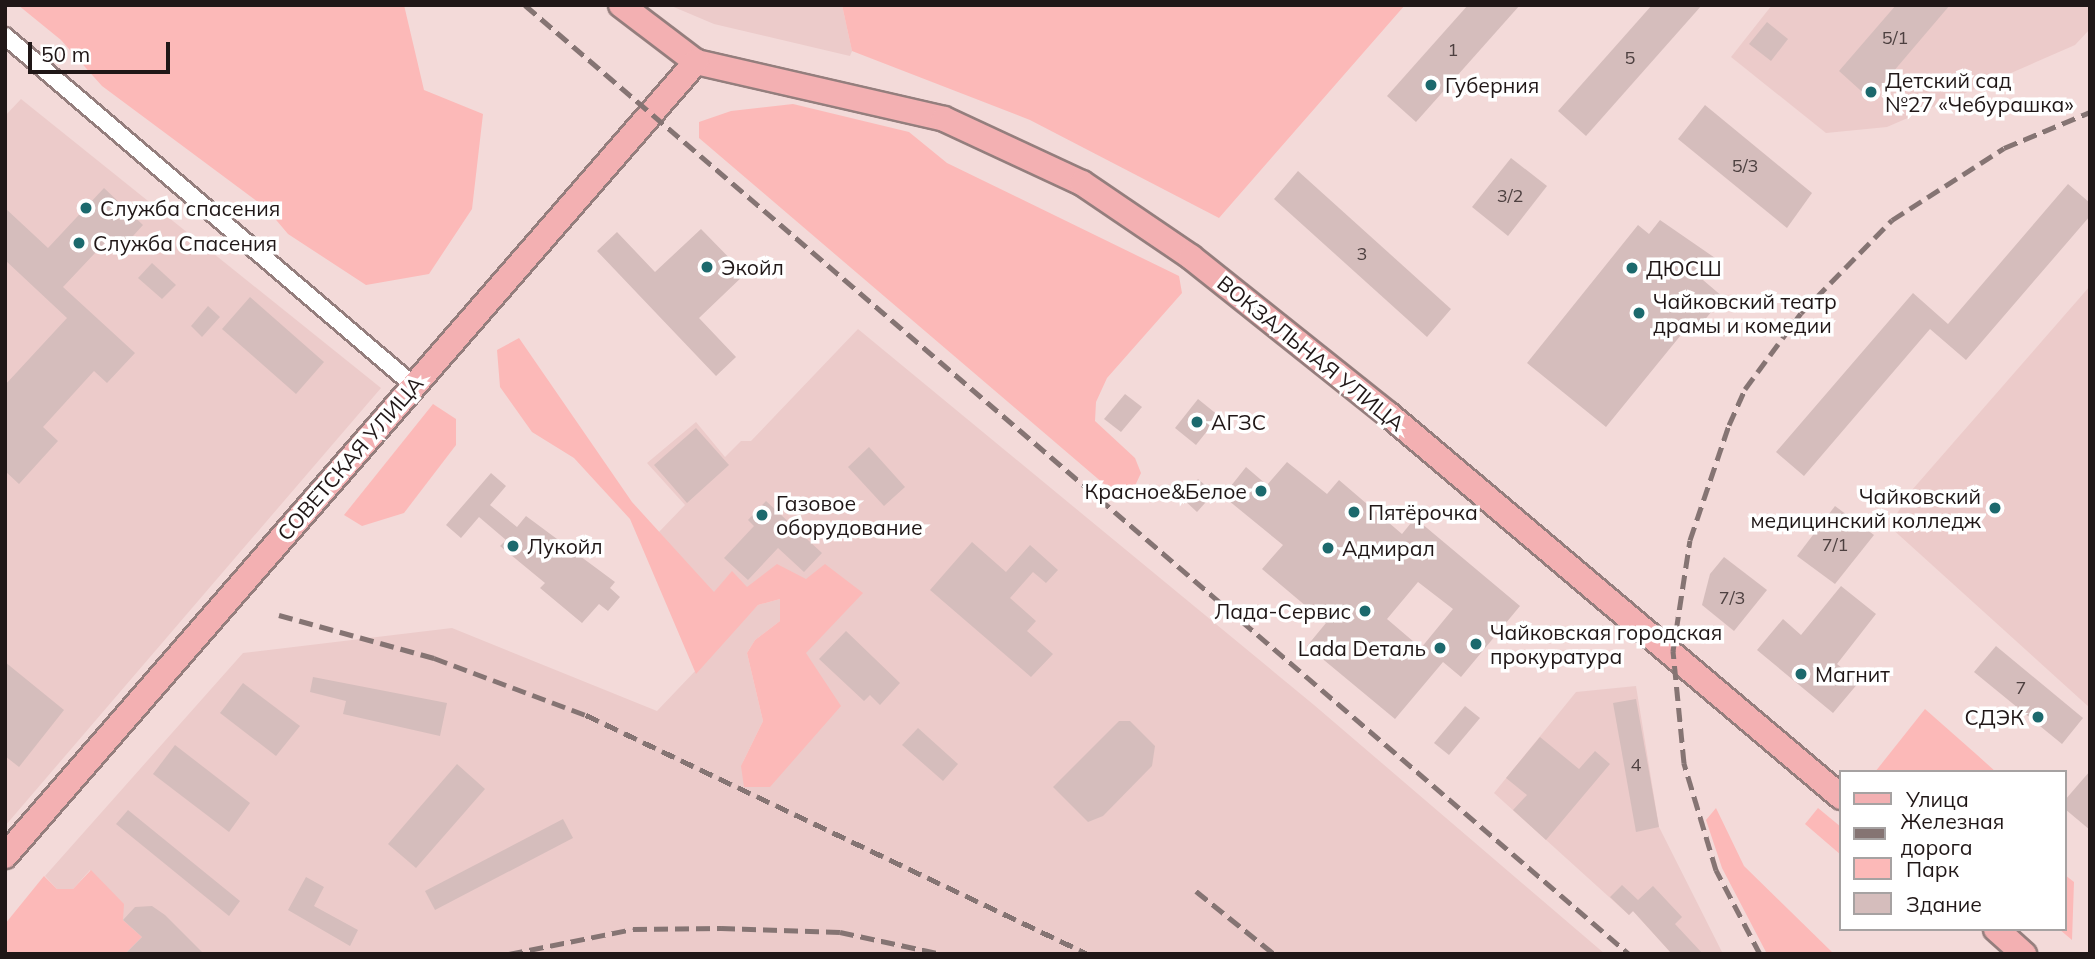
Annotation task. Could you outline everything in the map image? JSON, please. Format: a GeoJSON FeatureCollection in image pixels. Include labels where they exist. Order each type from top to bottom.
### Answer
{"type":"FeatureCollection","features":[{"type":"Feature","properties":{"kind":"main road"},"geometry":{"type":"LineString","coordinates":[[621,5],[696,62]]}},
{"type":"Feature","properties":{"kind":"main road","name":"СОВЕТСКАЯ УЛИЦА"},"geometry":{"type":"LineString","coordinates":[[5,856],[696,62]]}},
{"type":"Feature","properties":{"kind":"main road","name":"ВОКЗАЛЬНАЯ УЛИЦА"},"geometry":{"type":"LineString","coordinates":[[696,62],[944,119],[1082,183],[1191,257],[1388,414],[1840,796]]}},
{"type":"Feature","properties":{"kind":"main road"},"geometry":{"type":"LineString","coordinates":[[1998,931],[2024,954]]}},
{"type":"Feature","properties":{"kind":"street"},"geometry":{"type":"LineString","coordinates":[[5,36],[413,385]]}},
{"type":"Feature","properties":{"kind":"shaded area"},"geometry":{"type":"Polygon","coordinates":[[[669,5],[842,5],[852,51],[850,56],[714,24],[669,5]]]}},
{"type":"Feature","properties":{"kind":"shaded area","name":"Детский сад №27 «Чебурашка»"},"geometry":{"type":"Polygon","coordinates":[[[1772,5],[2090,5],[2090,29],[2075,45],[1887,127],[1826,133],[1731,57],[1772,5]]]}},
{"type":"Feature","properties":{"kind":"shaded area"},"geometry":{"type":"Polygon","coordinates":[[[21,99],[381,388],[5,826],[5,116],[21,99]]]}},
{"type":"Feature","properties":{"kind":"shaded area","name":"Чайковский медицинский колледж"},"geometry":{"type":"Polygon","coordinates":[[[2090,286],[2090,708],[1889,526],[1912,490],[2090,286]]]}},
{"type":"Feature","properties":{"kind":"shaded area"},"geometry":{"type":"Polygon","coordinates":[[[858,329],[1314,705],[1605,954],[125,954],[142,937],[123,920],[90,870],[73,889],[57,889],[45,876],[243,653],[452,628],[657,711],[758,605],[780,599],[780,621],[755,640],[747,653],[763,721],[741,766],[806,653],[806,580],[714,593],[658,533],[685,505],[647,463],[696,422],[725,457],[741,441],[751,441],[858,329]]]}},
{"type":"Feature","properties":{"kind":"shaded area"},"geometry":{"type":"Polygon","coordinates":[[[1636,686],[1659,827],[1723,954],[1672,954],[1633,911],[1629,915],[1494,793],[1576,692],[1636,686]]]}},
{"type":"Feature","properties":{"kind":"green space"},"geometry":{"type":"Polygon","coordinates":[[[18,5],[404,5],[424,90],[483,114],[472,209],[429,274],[366,285],[288,234],[266,208],[102,86],[61,40],[18,5]]]}},
{"type":"Feature","properties":{"kind":"green space"},"geometry":{"type":"Polygon","coordinates":[[[842,5],[1405,5],[1219,218],[1030,120],[852,51],[842,5]]]}},
{"type":"Feature","properties":{"kind":"green space"},"geometry":{"type":"Polygon","coordinates":[[[793,104],[909,132],[947,163],[1179,276],[1182,293],[1107,378],[1096,402],[1095,421],[1135,458],[1141,473],[1133,490],[1118,496],[699,138],[699,122],[731,111],[793,104]]]}},
{"type":"Feature","properties":{"kind":"green space"},"geometry":{"type":"Polygon","coordinates":[[[519,338],[632,502],[714,592],[732,571],[747,587],[777,564],[806,579],[825,564],[863,593],[806,653],[841,706],[770,787],[744,787],[741,766],[763,721],[747,653],[755,640],[780,621],[780,599],[758,605],[696,674],[630,519],[574,458],[532,432],[500,387],[497,350],[519,338]]]}},
{"type":"Feature","properties":{"kind":"green space"},"geometry":{"type":"Polygon","coordinates":[[[433,404],[456,419],[456,445],[404,513],[362,526],[344,515],[433,404]]]}},
{"type":"Feature","properties":{"kind":"green space"},"geometry":{"type":"Polygon","coordinates":[[[1925,709],[1994,770],[1877,770],[1925,709]]]}},
{"type":"Feature","properties":{"kind":"green space"},"geometry":{"type":"Polygon","coordinates":[[[1716,808],[1744,866],[1834,954],[1767,954],[1722,868],[1706,820],[1716,808]]]}},
{"type":"Feature","properties":{"kind":"green space"},"geometry":{"type":"Polygon","coordinates":[[[1818,808],[1840,826],[1840,854],[1805,824],[1818,808]]]}},
{"type":"Feature","properties":{"kind":"green space"},"geometry":{"type":"Polygon","coordinates":[[[91,870],[124,904],[123,920],[142,937],[125,954],[5,954],[5,924],[44,876],[57,889],[73,889],[91,870]]]}},
{"type":"Feature","properties":{"kind":"green space"},"geometry":{"type":"Polygon","coordinates":[[[2067,877],[2074,882],[2072,940],[2061,931],[2067,931],[2067,877]]]}},
{"type":"Feature","properties":{"kind":"building"},"geometry":{"type":"Polygon","coordinates":[[[1468,5],[1520,5],[1416,122],[1387,96],[1468,5]]]}},
{"type":"Feature","properties":{"kind":"building"},"geometry":{"type":"Polygon","coordinates":[[[1652,5],[1702,5],[1586,136],[1558,111],[1652,5]]]}},
{"type":"Feature","properties":{"kind":"building"},"geometry":{"type":"Polygon","coordinates":[[[1896,5],[1950,5],[1870,99],[1839,71],[1896,5]]]}},
{"type":"Feature","properties":{"kind":"building"},"geometry":{"type":"Polygon","coordinates":[[[1767,22],[1788,39],[1771,61],[1749,44],[1767,22]]]}},
{"type":"Feature","properties":{"kind":"building"},"geometry":{"type":"Polygon","coordinates":[[[1705,105],[1812,193],[1787,228],[1678,139],[1705,105]]]}},
{"type":"Feature","properties":{"kind":"building"},"geometry":{"type":"Polygon","coordinates":[[[1511,158],[1547,186],[1508,236],[1472,207],[1511,158]]]}},
{"type":"Feature","properties":{"kind":"building"},"geometry":{"type":"Polygon","coordinates":[[[1298,171],[1451,309],[1427,337],[1274,199],[1298,171]]]}},
{"type":"Feature","properties":{"kind":"building"},"geometry":{"type":"Polygon","coordinates":[[[2068,184],[2090,203],[2090,216],[1966,360],[1930,329],[1804,476],[1776,452],[1913,293],[1948,324],[2068,184]]]}},
{"type":"Feature","properties":{"kind":"building"},"geometry":{"type":"Polygon","coordinates":[[[104,188],[143,225],[123,247],[111,236],[63,287],[135,353],[107,383],[94,371],[43,427],[58,441],[19,484],[5,471],[5,385],[67,318],[5,260],[5,208],[48,248],[104,188]]]}},
{"type":"Feature","properties":{"kind":"building","name":"Чайковский театр драмы и комедии"},"geometry":{"type":"Polygon","coordinates":[[[1660,220],[1718,260],[1703,280],[1723,297],[1692,336],[1685,330],[1606,427],[1527,363],[1638,225],[1649,234],[1660,220]]]}},
{"type":"Feature","properties":{"kind":"building"},"geometry":{"type":"Polygon","coordinates":[[[701,229],[745,274],[699,318],[736,357],[716,376],[597,251],[617,232],[655,272],[701,229]]]}},
{"type":"Feature","properties":{"kind":"building"},"geometry":{"type":"Polygon","coordinates":[[[152,263],[176,285],[162,299],[138,278],[152,263]]]}},
{"type":"Feature","properties":{"kind":"building"},"geometry":{"type":"Polygon","coordinates":[[[250,297],[324,362],[296,394],[222,329],[250,297]]]}},
{"type":"Feature","properties":{"kind":"building"},"geometry":{"type":"Polygon","coordinates":[[[208,306],[220,317],[202,337],[191,326],[208,306]]]}},
{"type":"Feature","properties":{"kind":"building"},"geometry":{"type":"Polygon","coordinates":[[[1125,394],[1142,407],[1121,432],[1104,419],[1125,394]]]}},
{"type":"Feature","properties":{"kind":"building","name":"АГЗС"},"geometry":{"type":"Polygon","coordinates":[[[1198,399],[1219,416],[1196,445],[1175,428],[1198,399]]]}},
{"type":"Feature","properties":{"kind":"building"},"geometry":{"type":"Polygon","coordinates":[[[696,428],[729,465],[687,503],[654,465],[696,428]]]}},
{"type":"Feature","properties":{"kind":"building"},"geometry":{"type":"Polygon","coordinates":[[[869,447],[905,487],[884,506],[848,467],[869,447]]]}},
{"type":"Feature","properties":{"kind":"building"},"geometry":{"type":"Polygon","coordinates":[[[1287,462],[1327,494],[1339,480],[1402,534],[1415,518],[1520,606],[1461,677],[1443,662],[1395,719],[1307,646],[1326,623],[1262,569],[1283,545],[1223,496],[1246,467],[1267,485],[1287,462]],[[1418,582],[1387,619],[1421,648],[1453,609],[1418,582]]]}},
{"type":"Feature","properties":{"kind":"building"},"geometry":{"type":"Polygon","coordinates":[[[491,473],[506,486],[490,505],[517,527],[526,516],[615,582],[610,588],[620,597],[608,611],[599,604],[582,623],[540,588],[545,583],[500,546],[506,540],[479,517],[461,538],[446,525],[491,473]]]}},
{"type":"Feature","properties":{"kind":"building"},"geometry":{"type":"Polygon","coordinates":[[[1198,479],[1214,493],[1197,512],[1182,498],[1198,479]]]}},
{"type":"Feature","properties":{"kind":"building"},"geometry":{"type":"Polygon","coordinates":[[[766,501],[822,553],[804,572],[778,548],[748,580],[724,558],[754,526],[748,520],[766,501]]]}},
{"type":"Feature","properties":{"kind":"building"},"geometry":{"type":"Polygon","coordinates":[[[1835,506],[1874,535],[1835,584],[1797,556],[1835,506]]]}},
{"type":"Feature","properties":{"kind":"building"},"geometry":{"type":"Polygon","coordinates":[[[972,542],[1006,572],[1030,545],[1058,570],[1046,583],[1033,572],[1010,598],[1036,621],[1027,631],[1053,654],[1031,677],[930,590],[972,542]]]}},
{"type":"Feature","properties":{"kind":"building"},"geometry":{"type":"Polygon","coordinates":[[[1724,557],[1767,590],[1734,631],[1702,605],[1710,574],[1724,557]]]}},
{"type":"Feature","properties":{"kind":"building"},"geometry":{"type":"Polygon","coordinates":[[[1841,586],[1876,614],[1837,664],[1859,682],[1833,713],[1757,650],[1783,619],[1801,635],[1841,586]]]}},
{"type":"Feature","properties":{"kind":"building"},"geometry":{"type":"Polygon","coordinates":[[[846,631],[900,683],[880,705],[870,695],[864,701],[819,659],[846,631]]]}},
{"type":"Feature","properties":{"kind":"building"},"geometry":{"type":"Polygon","coordinates":[[[1996,646],[2083,718],[2062,744],[1974,672],[1996,646]]]}},
{"type":"Feature","properties":{"kind":"building"},"geometry":{"type":"Polygon","coordinates":[[[5,662],[64,710],[19,767],[5,756],[5,662]]]}},
{"type":"Feature","properties":{"kind":"building"},"geometry":{"type":"Polygon","coordinates":[[[313,677],[447,703],[440,736],[343,714],[346,701],[310,692],[313,677]]]}},
{"type":"Feature","properties":{"kind":"building"},"geometry":{"type":"Polygon","coordinates":[[[243,683],[300,726],[276,756],[220,713],[243,683]]]}},
{"type":"Feature","properties":{"kind":"building"},"geometry":{"type":"Polygon","coordinates":[[[1636,699],[1659,827],[1636,832],[1613,703],[1636,699]]]}},
{"type":"Feature","properties":{"kind":"building"},"geometry":{"type":"Polygon","coordinates":[[[1465,706],[1480,718],[1449,755],[1434,743],[1465,706]]]}},
{"type":"Feature","properties":{"kind":"building"},"geometry":{"type":"Polygon","coordinates":[[[1119,721],[1130,721],[1155,746],[1152,766],[1103,816],[1088,822],[1053,787],[1119,721]]]}},
{"type":"Feature","properties":{"kind":"building"},"geometry":{"type":"Polygon","coordinates":[[[918,728],[958,764],[943,781],[902,745],[918,728]]]}},
{"type":"Feature","properties":{"kind":"building"},"geometry":{"type":"Polygon","coordinates":[[[1540,737],[1579,769],[1595,751],[1610,764],[1546,840],[1513,810],[1527,795],[1506,778],[1540,737]]]}},
{"type":"Feature","properties":{"kind":"building"},"geometry":{"type":"Polygon","coordinates":[[[175,745],[250,803],[229,832],[153,774],[175,745]]]}},
{"type":"Feature","properties":{"kind":"building"},"geometry":{"type":"Polygon","coordinates":[[[457,764],[485,789],[416,868],[388,844],[457,764]]]}},
{"type":"Feature","properties":{"kind":"building"},"geometry":{"type":"Polygon","coordinates":[[[2090,771],[2090,830],[2067,811],[2067,798],[2090,771]]]}},
{"type":"Feature","properties":{"kind":"building"},"geometry":{"type":"Polygon","coordinates":[[[128,810],[240,901],[229,916],[116,824],[128,810]]]}},
{"type":"Feature","properties":{"kind":"building"},"geometry":{"type":"Polygon","coordinates":[[[563,819],[573,838],[435,910],[425,891],[563,819]]]}},
{"type":"Feature","properties":{"kind":"building"},"geometry":{"type":"Polygon","coordinates":[[[306,877],[324,887],[314,906],[358,930],[350,946],[288,910],[306,877]]]}},
{"type":"Feature","properties":{"kind":"building"},"geometry":{"type":"Polygon","coordinates":[[[1622,885],[1638,900],[1653,886],[1682,917],[1675,924],[1703,954],[1672,954],[1633,911],[1629,915],[1610,897],[1622,885]]]}},
{"type":"Feature","properties":{"kind":"building"},"geometry":{"type":"Polygon","coordinates":[[[152,906],[165,915],[204,954],[125,954],[142,937],[123,920],[135,907],[152,906]]]}},
{"type":"Feature","properties":{"kind":"railway"},"geometry":{"type":"LineString","coordinates":[[525,5],[1629,954]]}},
{"type":"Feature","properties":{"kind":"railway"},"geometry":{"type":"LineString","coordinates":[[1760,954],[1716,870],[1684,763],[1673,651],[1690,540],[1729,425],[1745,389],[1801,313],[1892,220],[2004,148],[2090,112]]}},
{"type":"Feature","properties":{"kind":"railway"},"geometry":{"type":"LineString","coordinates":[[279,615],[434,658],[586,715],[1088,954]]}},
{"type":"Feature","properties":{"kind":"railway"},"geometry":{"type":"LineString","coordinates":[[1196,891],[1274,954]]}},
{"type":"Feature","properties":{"kind":"railway"},"geometry":{"type":"LineString","coordinates":[[509,954],[633,929],[721,928],[840,932],[942,954]]}},
{"type":"Feature","properties":{"kind":"railway"},"geometry":{"type":"LineString","coordinates":[[737,954],[853,954]]}},
{"type":"Feature","properties":{"kind":"place","name":"Губерния"},"geometry":{"type":"Point","coordinates":[1431,85]}},
{"type":"Feature","properties":{"kind":"place","name":"Детский сад №27 «Чебурашка»"},"geometry":{"type":"Point","coordinates":[1871,92]}},
{"type":"Feature","properties":{"kind":"place","name":"Служба спасения"},"geometry":{"type":"Point","coordinates":[86,208]}},
{"type":"Feature","properties":{"kind":"place","name":"Служба Спасения"},"geometry":{"type":"Point","coordinates":[79,243]}},
{"type":"Feature","properties":{"kind":"place","name":"Экойл"},"geometry":{"type":"Point","coordinates":[707,267]}},
{"type":"Feature","properties":{"kind":"place","name":"ДЮСШ"},"geometry":{"type":"Point","coordinates":[1632,268]}},
{"type":"Feature","properties":{"kind":"place","name":"Чайковский театр драмы и комедии"},"geometry":{"type":"Point","coordinates":[1639,313]}},
{"type":"Feature","properties":{"kind":"place","name":"АГЗС"},"geometry":{"type":"Point","coordinates":[1197,422]}},
{"type":"Feature","properties":{"kind":"place","name":"Красное&Белое"},"geometry":{"type":"Point","coordinates":[1261,491]}},
{"type":"Feature","properties":{"kind":"place","name":"Чайковский медицинский колледж"},"geometry":{"type":"Point","coordinates":[1995,508]}},
{"type":"Feature","properties":{"kind":"place","name":"Пятёрочка"},"geometry":{"type":"Point","coordinates":[1354,512]}},
{"type":"Feature","properties":{"kind":"place","name":"Газовое оборудование"},"geometry":{"type":"Point","coordinates":[762,515]}},
{"type":"Feature","properties":{"kind":"place","name":"Лукойл"},"geometry":{"type":"Point","coordinates":[513,546]}},
{"type":"Feature","properties":{"kind":"place","name":"Адмирал"},"geometry":{"type":"Point","coordinates":[1328,548]}},
{"type":"Feature","properties":{"kind":"place","name":"Лада-Сервис"},"geometry":{"type":"Point","coordinates":[1365,611]}},
{"type":"Feature","properties":{"kind":"place","name":"Чайковская городская прокуратура"},"geometry":{"type":"Point","coordinates":[1476,644]}},
{"type":"Feature","properties":{"kind":"place","name":"Lada Dеталь"},"geometry":{"type":"Point","coordinates":[1440,648]}},
{"type":"Feature","properties":{"kind":"place","name":"Магнит"},"geometry":{"type":"Point","coordinates":[1801,674]}},
{"type":"Feature","properties":{"kind":"place","name":"СДЭК"},"geometry":{"type":"Point","coordinates":[2038,717]}}]}
